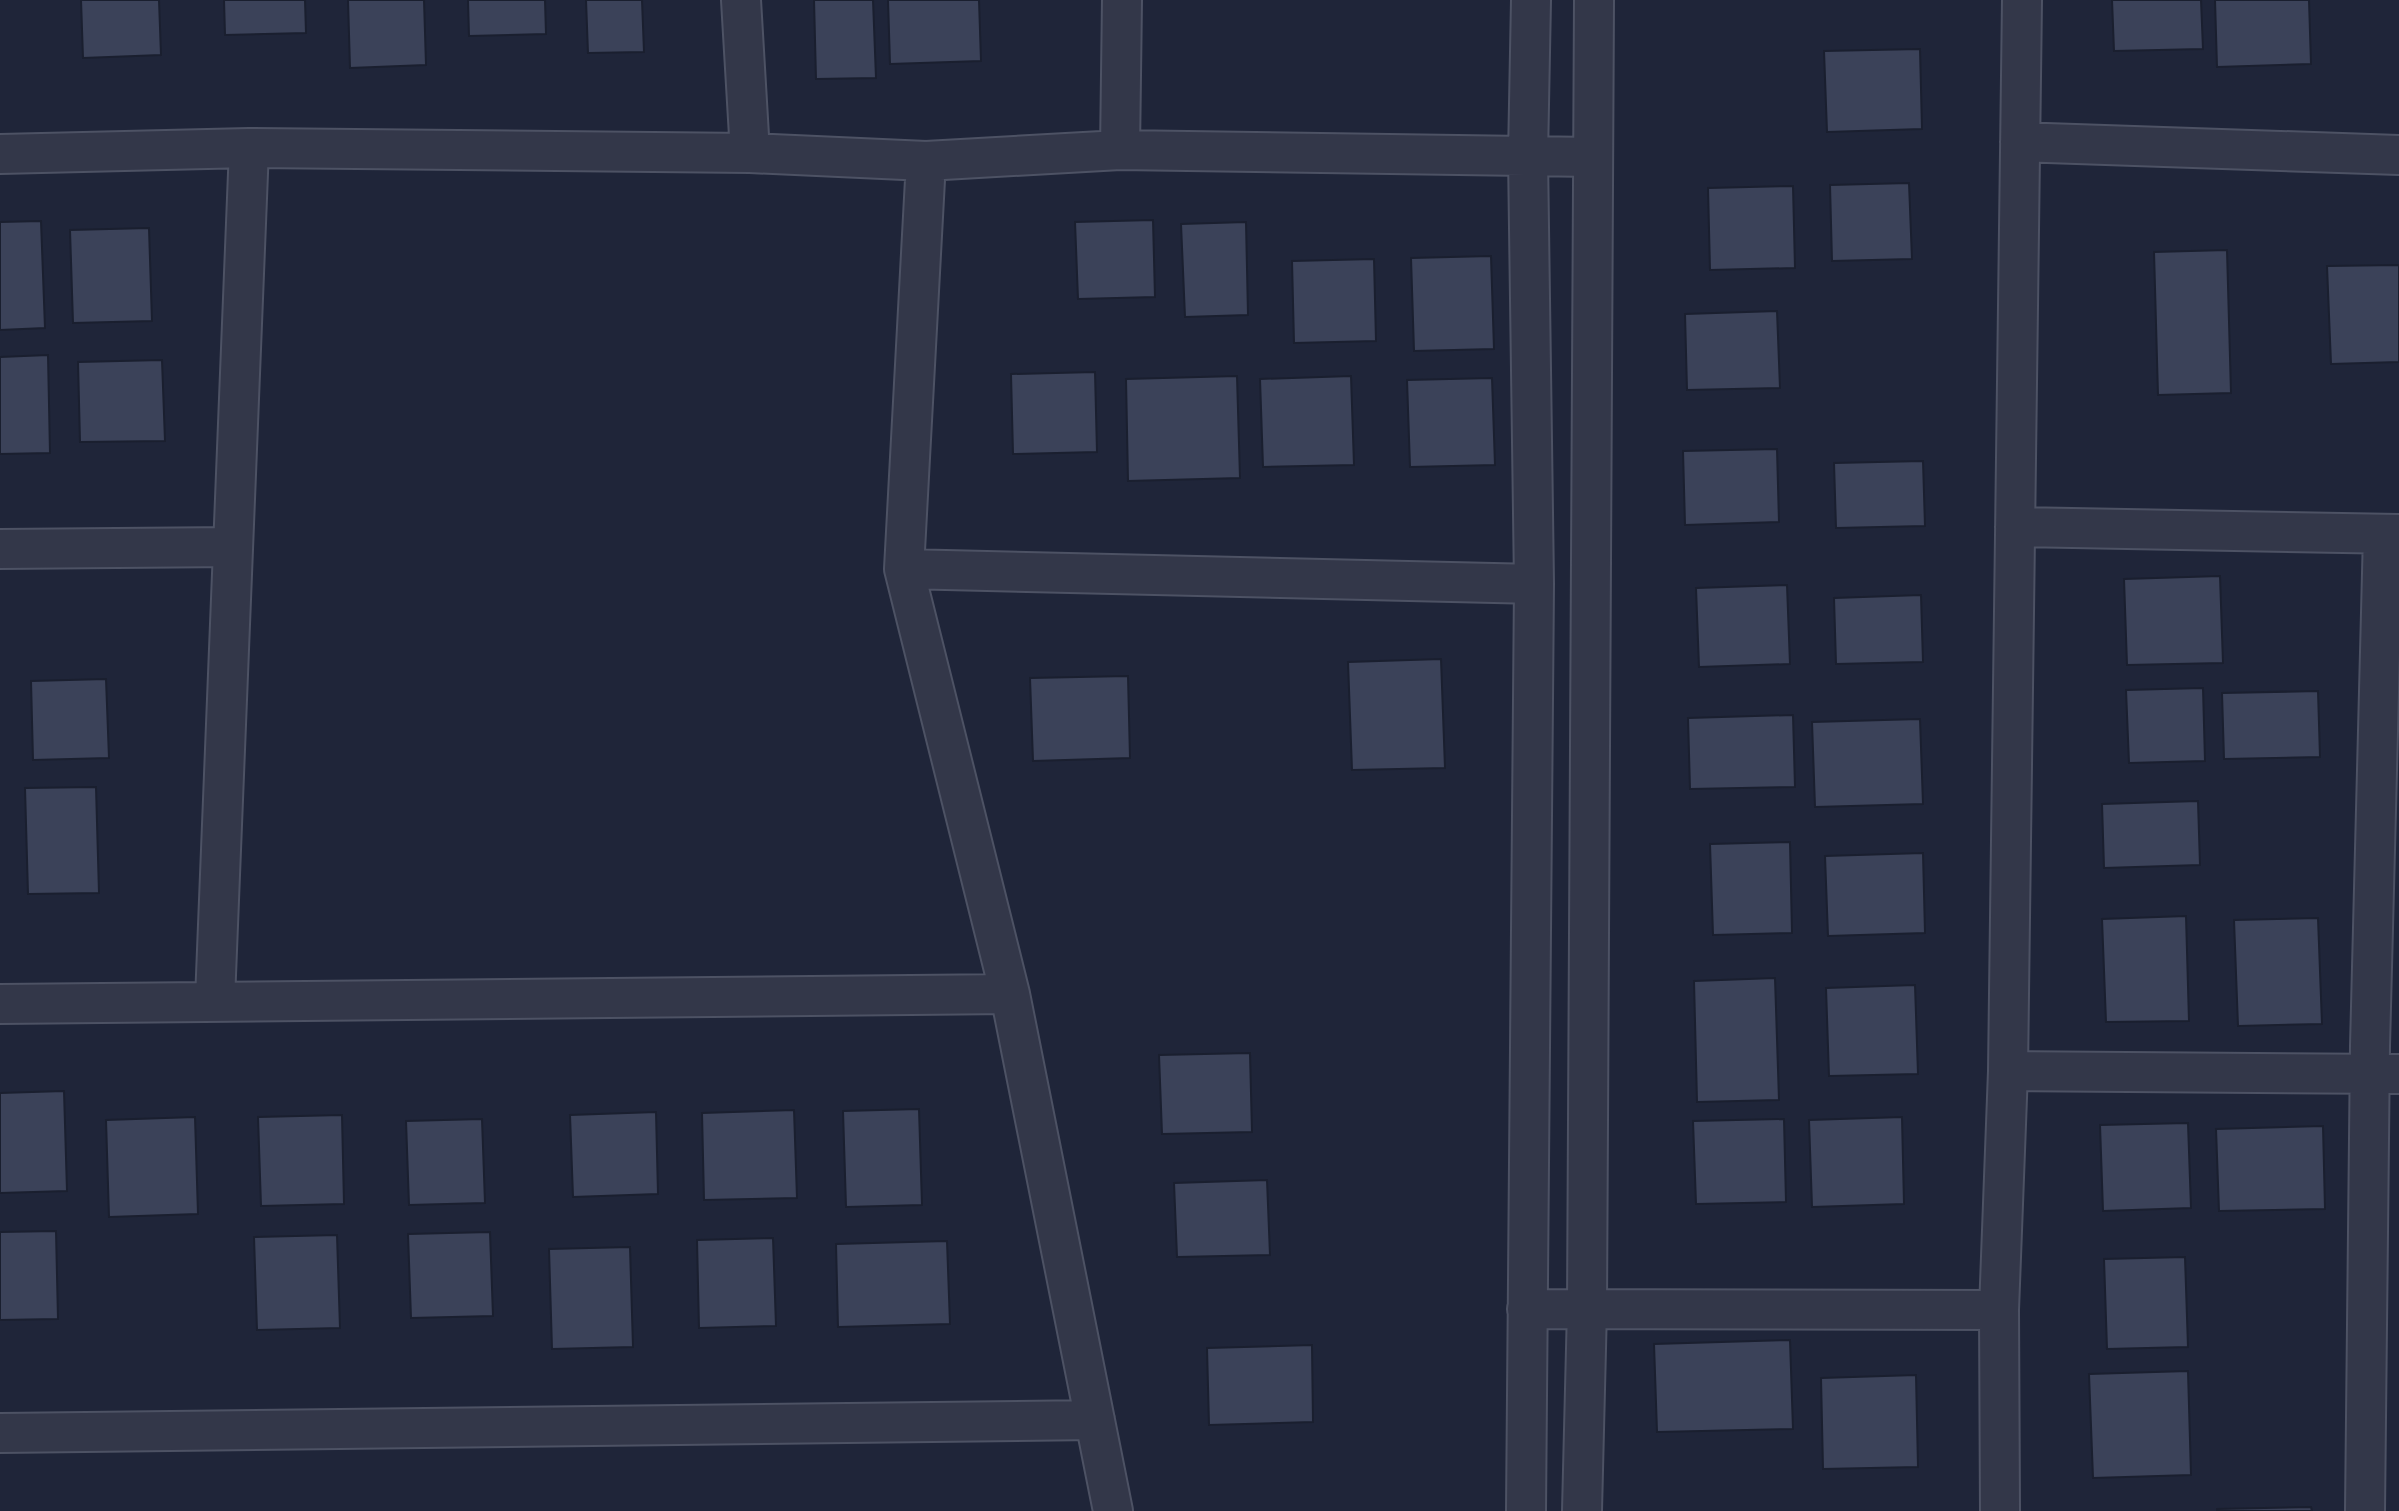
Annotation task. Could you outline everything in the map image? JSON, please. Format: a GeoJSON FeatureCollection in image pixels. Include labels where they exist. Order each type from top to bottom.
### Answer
{"type":"FeatureCollection","features":[{"type":"Feature","properties":{"kind":"street"},"geometry":{"type":"LineString","coordinates":[[741,0],[750,153]]}},
{"type":"Feature","properties":{"kind":"street"},"geometry":{"type":"LineString","coordinates":[[1120,149],[1122,0]]}},
{"type":"Feature","properties":{"kind":"street"},"geometry":{"type":"LineString","coordinates":[[1526,1511],[1534,584],[1528,156],[1531,0]]}},
{"type":"Feature","properties":{"kind":"street"},"geometry":{"type":"LineString","coordinates":[[1582,1511],[1587,1308],[1594,0]]}},
{"type":"Feature","properties":{"kind":"street"},"geometry":{"type":"LineString","coordinates":[[2000,1511],[1999,1310],[2008,1071],[2022,0]]}},
{"type":"Feature","properties":{"kind":"street"},"geometry":{"type":"LineString","coordinates":[[2020,142],[2399,155]]}},
{"type":"Feature","properties":{"kind":"street"},"geometry":{"type":"LineString","coordinates":[[215,1000],[249,148]]}},
{"type":"Feature","properties":{"kind":"street"},"geometry":{"type":"LineString","coordinates":[[0,153],[249,148],[750,153],[926,162],[1120,149],[1593,157]]}},
{"type":"Feature","properties":{"kind":"street"},"geometry":{"type":"LineString","coordinates":[[926,162],[904,569],[1010,995],[1113,1511]]}},
{"type":"Feature","properties":{"kind":"street"},"geometry":{"type":"LineString","coordinates":[[2015,527],[2391,534],[2384,1073],[2365,1511]]}},
{"type":"Feature","properties":{"kind":"street"},"geometry":{"type":"LineString","coordinates":[[0,549],[233,547]]}},
{"type":"Feature","properties":{"kind":"street"},"geometry":{"type":"LineString","coordinates":[[904,569],[1534,584]]}},
{"type":"Feature","properties":{"kind":"street"},"geometry":{"type":"LineString","coordinates":[[0,1004],[1010,995]]}},
{"type":"Feature","properties":{"kind":"street"},"geometry":{"type":"LineString","coordinates":[[2008,1071],[2384,1073]]}},
{"type":"Feature","properties":{"kind":"street"},"geometry":{"type":"LineString","coordinates":[[1527,1309],[1999,1310]]}},
{"type":"Feature","properties":{"kind":"street"},"geometry":{"type":"LineString","coordinates":[[0,1433],[1095,1420]]}},
{"type":"Feature","properties":{"kind":"building"},"geometry":{"type":"Polygon","coordinates":[[[81,0],[159,0],[161,55],[83,58],[81,0]]]}},
{"type":"Feature","properties":{"kind":"building"},"geometry":{"type":"Polygon","coordinates":[[[224,0],[305,0],[306,33],[225,35],[224,0]]]}},
{"type":"Feature","properties":{"kind":"building"},"geometry":{"type":"Polygon","coordinates":[[[348,0],[424,0],[426,65],[350,68],[348,0]]]}},
{"type":"Feature","properties":{"kind":"building"},"geometry":{"type":"Polygon","coordinates":[[[468,0],[545,0],[546,34],[469,36],[468,0]]]}},
{"type":"Feature","properties":{"kind":"building"},"geometry":{"type":"Polygon","coordinates":[[[586,0],[642,0],[644,52],[588,53],[586,0]]]}},
{"type":"Feature","properties":{"kind":"building"},"geometry":{"type":"Polygon","coordinates":[[[814,0],[873,0],[876,78],[816,79],[814,0]]]}},
{"type":"Feature","properties":{"kind":"building"},"geometry":{"type":"Polygon","coordinates":[[[888,0],[979,0],[981,61],[890,64],[888,0]]]}},
{"type":"Feature","properties":{"kind":"building"},"geometry":{"type":"Polygon","coordinates":[[[2112,0],[2201,0],[2203,49],[2114,51],[2112,0]]]}},
{"type":"Feature","properties":{"kind":"building"},"geometry":{"type":"Polygon","coordinates":[[[2215,0],[2309,0],[2311,64],[2217,67],[2215,0]]]}},
{"type":"Feature","properties":{"kind":"building"},"geometry":{"type":"Polygon","coordinates":[[[1920,49],[1922,129],[1827,132],[1824,51],[1920,49]]]}},
{"type":"Feature","properties":{"kind":"building"},"geometry":{"type":"Polygon","coordinates":[[[1909,183],[1912,259],[1832,261],[1830,185],[1909,183]]]}},
{"type":"Feature","properties":{"kind":"building"},"geometry":{"type":"Polygon","coordinates":[[[1793,186],[1795,268],[1710,270],[1708,188],[1793,186]]]}},
{"type":"Feature","properties":{"kind":"building"},"geometry":{"type":"Polygon","coordinates":[[[1153,220],[1155,297],[1078,299],[1075,222],[1153,220]]]}},
{"type":"Feature","properties":{"kind":"building"},"geometry":{"type":"Polygon","coordinates":[[[41,221],[45,328],[0,330],[0,222],[41,221]]]}},
{"type":"Feature","properties":{"kind":"building"},"geometry":{"type":"Polygon","coordinates":[[[1246,222],[1248,315],[1185,317],[1181,224],[1246,222]]]}},
{"type":"Feature","properties":{"kind":"building"},"geometry":{"type":"Polygon","coordinates":[[[149,228],[152,321],[73,323],[70,230],[149,228]]]}},
{"type":"Feature","properties":{"kind":"building"},"geometry":{"type":"Polygon","coordinates":[[[2227,250],[2231,393],[2158,395],[2154,252],[2227,250]]]}},
{"type":"Feature","properties":{"kind":"building"},"geometry":{"type":"Polygon","coordinates":[[[1491,256],[1494,349],[1414,351],[1411,258],[1491,256]]]}},
{"type":"Feature","properties":{"kind":"building"},"geometry":{"type":"Polygon","coordinates":[[[1374,259],[1376,341],[1294,343],[1292,261],[1374,259]]]}},
{"type":"Feature","properties":{"kind":"building"},"geometry":{"type":"Polygon","coordinates":[[[2399,265],[2399,362],[2331,364],[2327,266],[2399,265]]]}},
{"type":"Feature","properties":{"kind":"building"},"geometry":{"type":"Polygon","coordinates":[[[1777,311],[1780,388],[1687,390],[1685,314],[1777,311]]]}},
{"type":"Feature","properties":{"kind":"building"},"geometry":{"type":"Polygon","coordinates":[[[48,355],[50,453],[0,454],[0,357],[48,355]]]}},
{"type":"Feature","properties":{"kind":"building"},"geometry":{"type":"Polygon","coordinates":[[[162,360],[165,441],[80,442],[78,362],[162,360]]]}},
{"type":"Feature","properties":{"kind":"building"},"geometry":{"type":"Polygon","coordinates":[[[1095,372],[1097,452],[1013,454],[1011,374],[1095,372]]]}},
{"type":"Feature","properties":{"kind":"building"},"geometry":{"type":"Polygon","coordinates":[[[1237,376],[1240,478],[1128,481],[1126,379],[1237,376]]]}},
{"type":"Feature","properties":{"kind":"building"},"geometry":{"type":"Polygon","coordinates":[[[1351,376],[1354,465],[1263,467],[1260,379],[1351,376]]]}},
{"type":"Feature","properties":{"kind":"building"},"geometry":{"type":"Polygon","coordinates":[[[1492,378],[1495,465],[1410,467],[1407,380],[1492,378]]]}},
{"type":"Feature","properties":{"kind":"building"},"geometry":{"type":"Polygon","coordinates":[[[1777,449],[1779,522],[1685,525],[1683,451],[1777,449]]]}},
{"type":"Feature","properties":{"kind":"building"},"geometry":{"type":"Polygon","coordinates":[[[1923,461],[1925,526],[1836,528],[1834,463],[1923,461]]]}},
{"type":"Feature","properties":{"kind":"building"},"geometry":{"type":"Polygon","coordinates":[[[2220,576],[2223,663],[2127,665],[2124,579],[2220,576]]]}},
{"type":"Feature","properties":{"kind":"building"},"geometry":{"type":"Polygon","coordinates":[[[1787,585],[1790,664],[1699,667],[1696,588],[1787,585]]]}},
{"type":"Feature","properties":{"kind":"building"},"geometry":{"type":"Polygon","coordinates":[[[1921,595],[1923,662],[1836,664],[1834,598],[1921,595]]]}},
{"type":"Feature","properties":{"kind":"building"},"geometry":{"type":"Polygon","coordinates":[[[1441,659],[1445,768],[1352,770],[1348,662],[1441,659]]]}},
{"type":"Feature","properties":{"kind":"building"},"geometry":{"type":"Polygon","coordinates":[[[1128,676],[1130,758],[1033,761],[1030,678],[1128,676]]]}},
{"type":"Feature","properties":{"kind":"building"},"geometry":{"type":"Polygon","coordinates":[[[106,679],[109,758],[33,760],[31,681],[106,679]]]}},
{"type":"Feature","properties":{"kind":"building"},"geometry":{"type":"Polygon","coordinates":[[[2203,688],[2205,761],[2129,763],[2126,690],[2203,688]]]}},
{"type":"Feature","properties":{"kind":"building"},"geometry":{"type":"Polygon","coordinates":[[[2318,691],[2320,757],[2224,759],[2222,693],[2318,691]]]}},
{"type":"Feature","properties":{"kind":"building"},"geometry":{"type":"Polygon","coordinates":[[[1793,715],[1795,787],[1690,789],[1688,718],[1793,715]]]}},
{"type":"Feature","properties":{"kind":"building"},"geometry":{"type":"Polygon","coordinates":[[[1920,719],[1923,804],[1815,807],[1812,722],[1920,719]]]}},
{"type":"Feature","properties":{"kind":"building"},"geometry":{"type":"Polygon","coordinates":[[[96,787],[99,893],[28,894],[25,788],[96,787]]]}},
{"type":"Feature","properties":{"kind":"building"},"geometry":{"type":"Polygon","coordinates":[[[2198,801],[2200,865],[2104,868],[2102,804],[2198,801]]]}},
{"type":"Feature","properties":{"kind":"building"},"geometry":{"type":"Polygon","coordinates":[[[1790,842],[1792,933],[1713,935],[1710,844],[1790,842]]]}},
{"type":"Feature","properties":{"kind":"building"},"geometry":{"type":"Polygon","coordinates":[[[1923,853],[1925,933],[1828,936],[1825,856],[1923,853]]]}},
{"type":"Feature","properties":{"kind":"building"},"geometry":{"type":"Polygon","coordinates":[[[2186,916],[2189,1021],[2106,1022],[2102,919],[2186,916]]]}},
{"type":"Feature","properties":{"kind":"building"},"geometry":{"type":"Polygon","coordinates":[[[2318,918],[2322,1024],[2238,1026],[2234,920],[2318,918]]]}},
{"type":"Feature","properties":{"kind":"building"},"geometry":{"type":"Polygon","coordinates":[[[1775,978],[1779,1100],[1697,1102],[1694,981],[1775,978]]]}},
{"type":"Feature","properties":{"kind":"building"},"geometry":{"type":"Polygon","coordinates":[[[1915,985],[1918,1074],[1829,1076],[1826,988],[1915,985]]]}},
{"type":"Feature","properties":{"kind":"building"},"geometry":{"type":"Polygon","coordinates":[[[1250,1053],[1252,1132],[1162,1134],[1159,1055],[1250,1053]]]}},
{"type":"Feature","properties":{"kind":"building"},"geometry":{"type":"Polygon","coordinates":[[[64,1091],[67,1191],[0,1193],[0,1093],[64,1091]]]}},
{"type":"Feature","properties":{"kind":"building"},"geometry":{"type":"Polygon","coordinates":[[[919,1109],[922,1205],[846,1207],[843,1111],[919,1109]]]}},
{"type":"Feature","properties":{"kind":"building"},"geometry":{"type":"Polygon","coordinates":[[[794,1110],[797,1198],[704,1200],[702,1113],[794,1110]]]}},
{"type":"Feature","properties":{"kind":"building"},"geometry":{"type":"Polygon","coordinates":[[[656,1112],[658,1194],[573,1197],[570,1115],[656,1112]]]}},
{"type":"Feature","properties":{"kind":"building"},"geometry":{"type":"Polygon","coordinates":[[[342,1115],[344,1204],[261,1206],[258,1117],[342,1115]]]}},
{"type":"Feature","properties":{"kind":"building"},"geometry":{"type":"Polygon","coordinates":[[[195,1117],[198,1214],[109,1217],[106,1120],[195,1117]]]}},
{"type":"Feature","properties":{"kind":"building"},"geometry":{"type":"Polygon","coordinates":[[[1902,1117],[1904,1204],[1812,1207],[1809,1120],[1902,1117]]]}},
{"type":"Feature","properties":{"kind":"building"},"geometry":{"type":"Polygon","coordinates":[[[482,1119],[485,1203],[409,1205],[406,1121],[482,1119]]]}},
{"type":"Feature","properties":{"kind":"building"},"geometry":{"type":"Polygon","coordinates":[[[1784,1119],[1786,1202],[1696,1204],[1693,1121],[1784,1119]]]}},
{"type":"Feature","properties":{"kind":"building"},"geometry":{"type":"Polygon","coordinates":[[[2188,1123],[2191,1208],[2103,1211],[2100,1125],[2188,1123]]]}},
{"type":"Feature","properties":{"kind":"building"},"geometry":{"type":"Polygon","coordinates":[[[2323,1126],[2325,1209],[2219,1211],[2216,1129],[2323,1126]]]}},
{"type":"Feature","properties":{"kind":"building"},"geometry":{"type":"Polygon","coordinates":[[[1267,1180],[1270,1255],[1177,1257],[1174,1183],[1267,1180]]]}},
{"type":"Feature","properties":{"kind":"building"},"geometry":{"type":"Polygon","coordinates":[[[56,1231],[58,1319],[0,1320],[0,1232],[56,1231]]]}},
{"type":"Feature","properties":{"kind":"building"},"geometry":{"type":"Polygon","coordinates":[[[490,1232],[493,1316],[411,1318],[408,1234],[490,1232]]]}},
{"type":"Feature","properties":{"kind":"building"},"geometry":{"type":"Polygon","coordinates":[[[337,1235],[340,1328],[257,1330],[254,1237],[337,1235]]]}},
{"type":"Feature","properties":{"kind":"building"},"geometry":{"type":"Polygon","coordinates":[[[773,1238],[776,1326],[699,1328],[697,1240],[773,1238]]]}},
{"type":"Feature","properties":{"kind":"building"},"geometry":{"type":"Polygon","coordinates":[[[947,1241],[950,1324],[838,1327],[836,1244],[947,1241]]]}},
{"type":"Feature","properties":{"kind":"building"},"geometry":{"type":"Polygon","coordinates":[[[630,1247],[633,1347],[552,1349],[549,1249],[630,1247]]]}},
{"type":"Feature","properties":{"kind":"building"},"geometry":{"type":"Polygon","coordinates":[[[2185,1257],[2188,1347],[2107,1349],[2104,1259],[2185,1257]]]}},
{"type":"Feature","properties":{"kind":"building"},"geometry":{"type":"Polygon","coordinates":[[[1790,1340],[1793,1429],[1657,1432],[1654,1344],[1790,1340]]]}},
{"type":"Feature","properties":{"kind":"building"},"geometry":{"type":"Polygon","coordinates":[[[1312,1345],[1313,1422],[1209,1425],[1207,1348],[1312,1345]]]}},
{"type":"Feature","properties":{"kind":"building"},"geometry":{"type":"Polygon","coordinates":[[[2188,1371],[2191,1475],[2093,1478],[2089,1374],[2188,1371]]]}},
{"type":"Feature","properties":{"kind":"building"},"geometry":{"type":"Polygon","coordinates":[[[1916,1375],[1918,1467],[1823,1469],[1821,1378],[1916,1375]]]}},
{"type":"Feature","properties":{"kind":"building"},"geometry":{"type":"Polygon","coordinates":[[[2311,1507],[2312,1511],[2217,1511],[2217,1509],[2311,1507]]]}}]}
